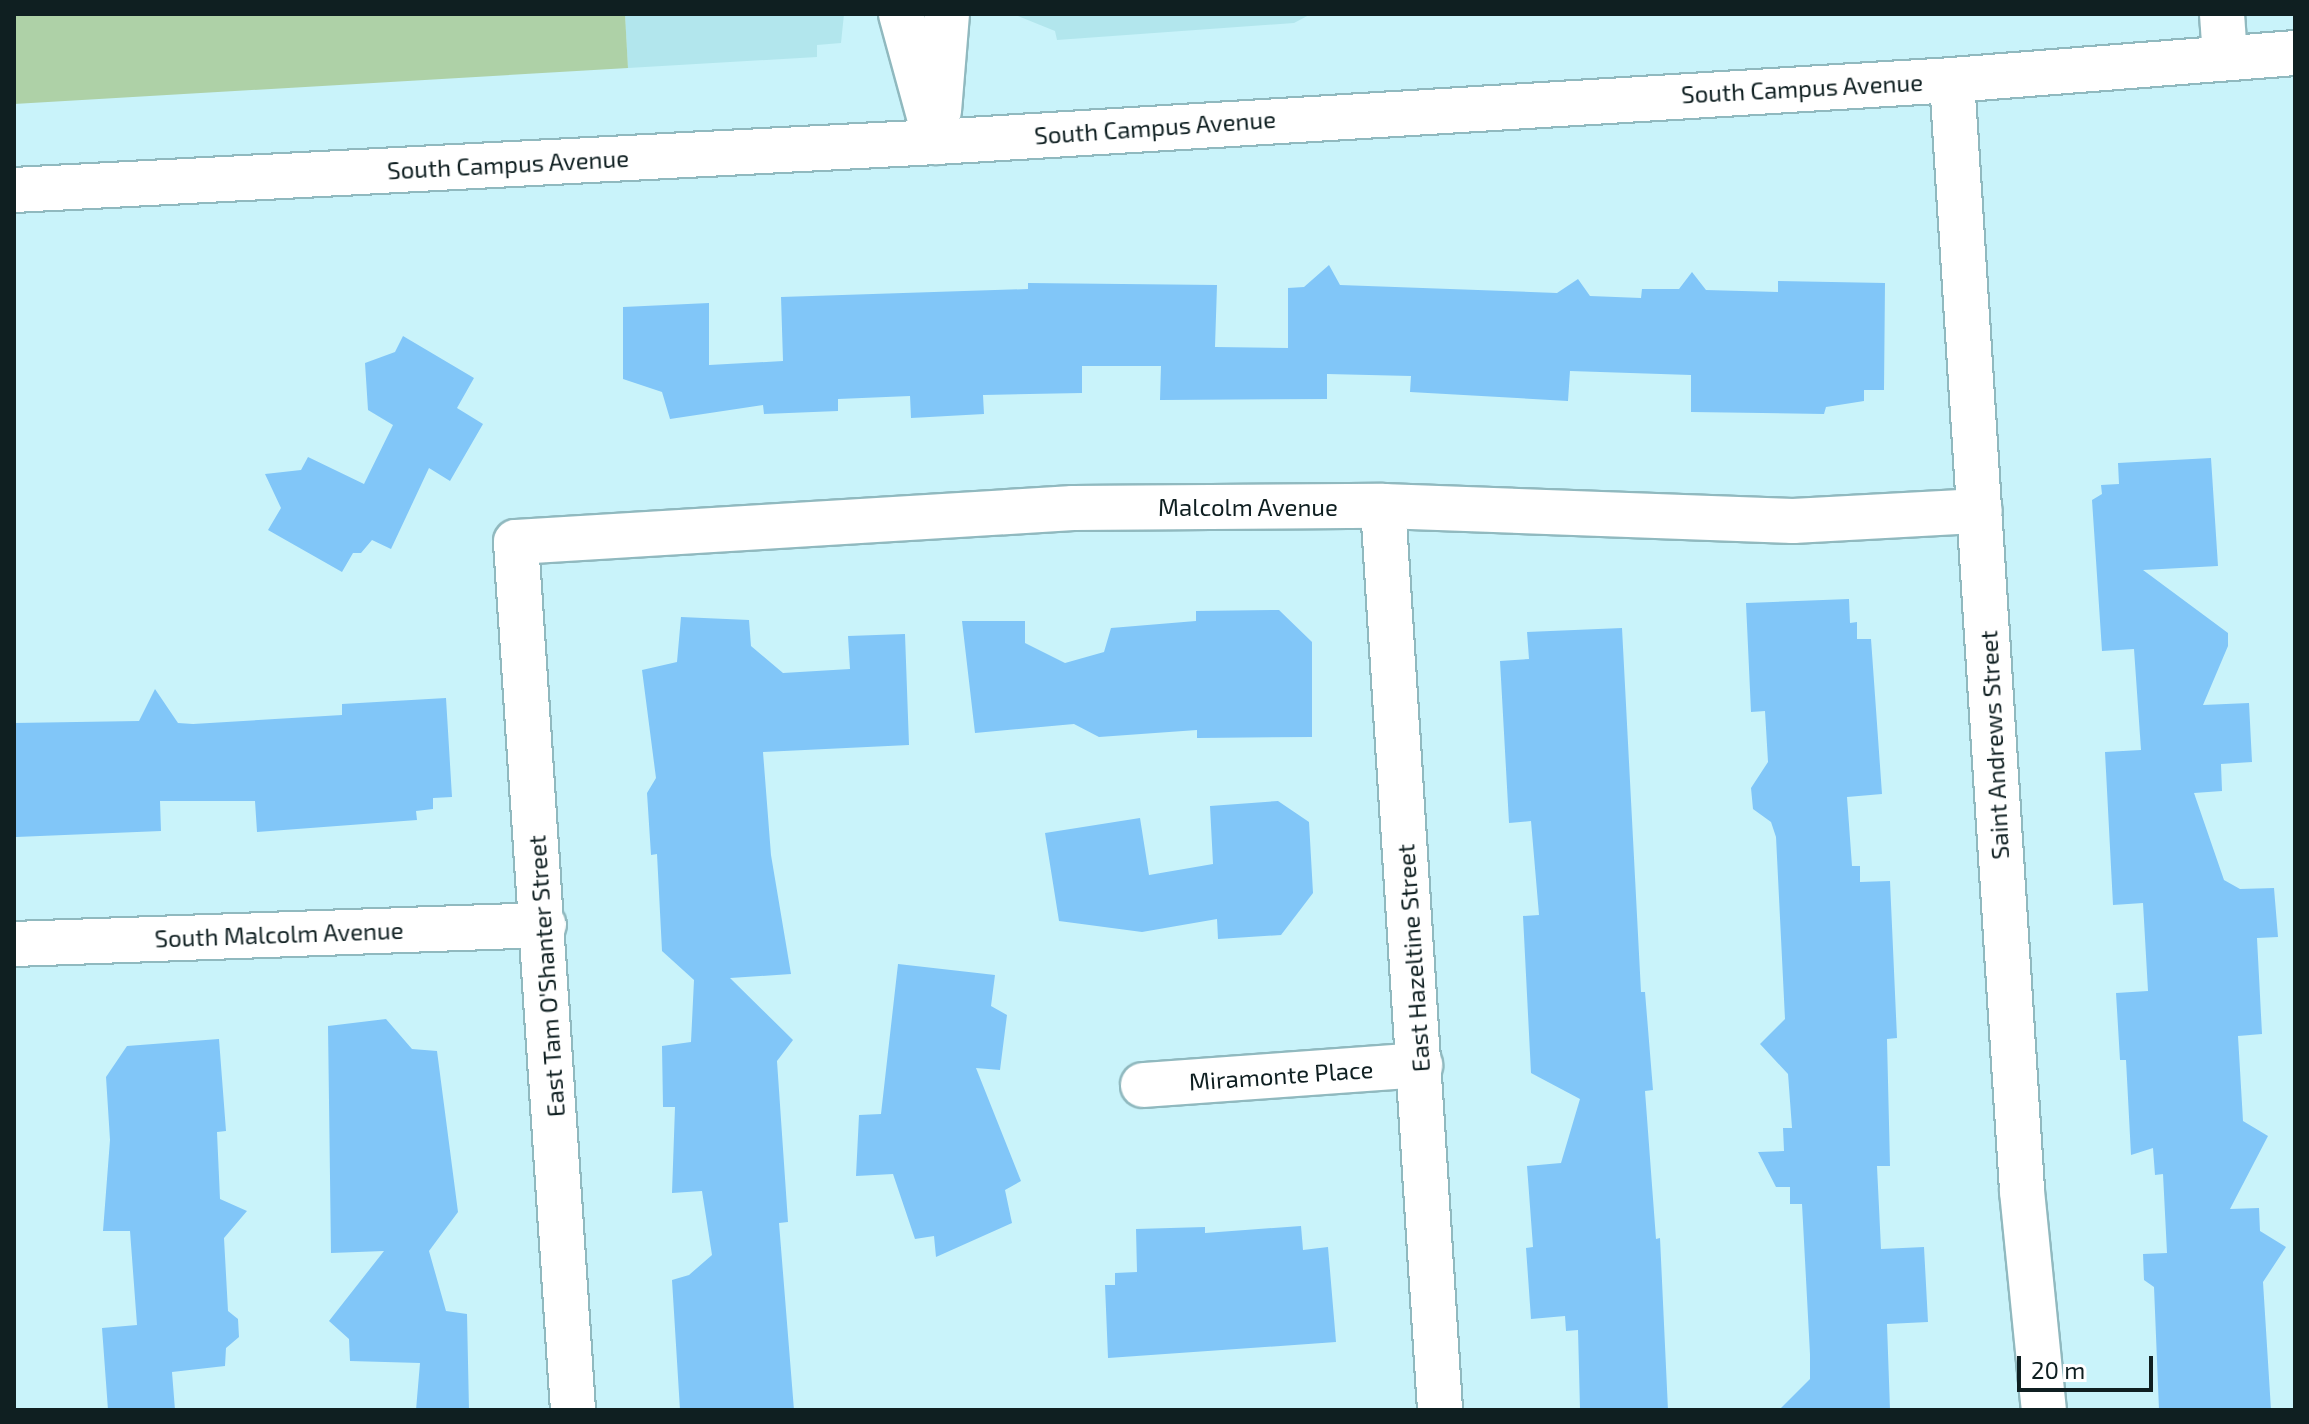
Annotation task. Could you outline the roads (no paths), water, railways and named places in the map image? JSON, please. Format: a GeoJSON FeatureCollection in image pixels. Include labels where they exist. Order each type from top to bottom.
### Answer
{"type":"FeatureCollection","features":[{"type":"Feature","properties":{"kind":"street"},"geometry":{"type":"LineString","coordinates":[[901,14],[936,142]]}},
{"type":"Feature","properties":{"kind":"street"},"geometry":{"type":"LineString","coordinates":[[936,142],[947,14]]}},
{"type":"Feature","properties":{"kind":"street"},"geometry":{"type":"LineString","coordinates":[[2222,14],[2225,57]]}},
{"type":"Feature","properties":{"kind":"street","name":"South Campus Avenue"},"geometry":{"type":"LineString","coordinates":[[14,190],[936,142],[1952,80],[2295,53]]}},
{"type":"Feature","properties":{"kind":"street","name":"Saint Andrews Street"},"geometry":{"type":"LineString","coordinates":[[1952,80],[2022,1191],[2044,1410]]}},
{"type":"Feature","properties":{"kind":"street","name":"Malcolm Avenue"},"geometry":{"type":"LineString","coordinates":[[516,542],[1073,508],[1383,506],[1793,521],[1980,511]]}},
{"type":"Feature","properties":{"kind":"street","name":"East Hazeltine Street"},"geometry":{"type":"LineString","coordinates":[[1383,506],[1440,1410]]}},
{"type":"Feature","properties":{"kind":"street","name":"East Tam O'Shanter Street"},"geometry":{"type":"LineString","coordinates":[[516,542],[544,925],[573,1410]]}},
{"type":"Feature","properties":{"kind":"street","name":"South Malcolm Avenue"},"geometry":{"type":"LineString","coordinates":[[14,944],[544,925]]}},
{"type":"Feature","properties":{"kind":"street","name":"Miramonte Place"},"geometry":{"type":"LineString","coordinates":[[1143,1085],[1420,1065]]}}]}
